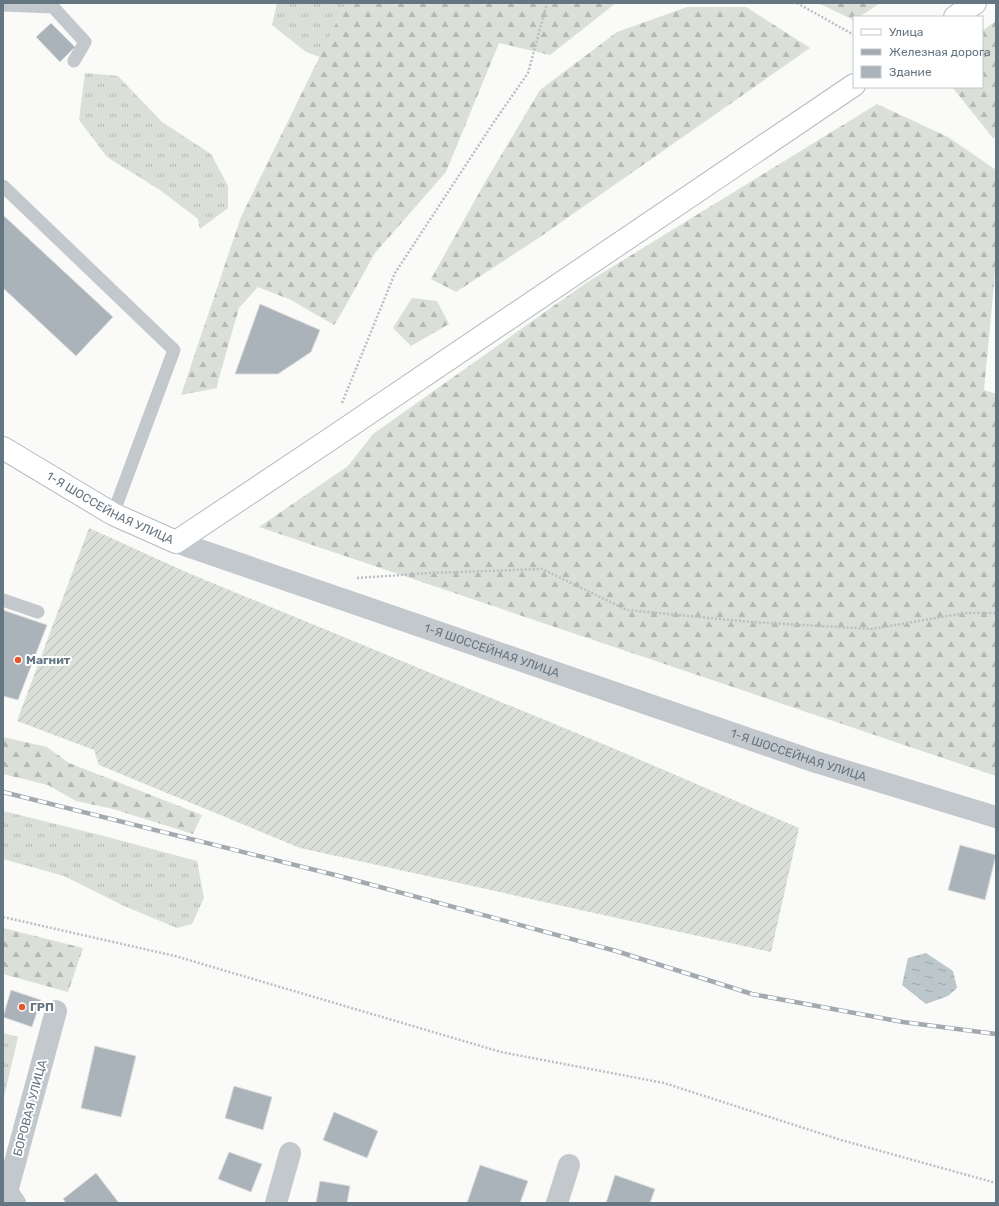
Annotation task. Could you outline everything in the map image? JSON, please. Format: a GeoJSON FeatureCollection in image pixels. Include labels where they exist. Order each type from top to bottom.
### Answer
{"type":"FeatureCollection","features":[{"type":"Feature","properties":{"kind":"street"},"geometry":{"type":"LineString","coordinates":[[956,16],[976,3]]}},
{"type":"Feature","properties":{"kind":"street"},"geometry":{"type":"LineString","coordinates":[[176,542],[853,86]]}},
{"type":"Feature","properties":{"kind":"street","name":"1-Я ШОССЕЙНАЯ УЛИЦА"},"geometry":{"type":"LineString","coordinates":[[3,448],[113,514],[176,542],[816,762],[996,816]]}},
{"type":"Feature","properties":{"kind":"street","name":"БОРОВАЯ УЛИЦА"},"geometry":{"type":"LineString","coordinates":[[15,1203],[8,1192],[56,1010]]}},
{"type":"Feature","properties":{"kind":"street"},"geometry":{"type":"LineString","coordinates":[[276,1203],[290,1152]]}},
{"type":"Feature","properties":{"kind":"street"},"geometry":{"type":"LineString","coordinates":[[558,1203],[569,1165]]}},
{"type":"Feature","properties":{"kind":"lane"},"geometry":{"type":"LineString","coordinates":[[3,5],[53,6],[85,42],[74,61]]}},
{"type":"Feature","properties":{"kind":"lane"},"geometry":{"type":"LineString","coordinates":[[3,186],[174,350],[113,514]]}},
{"type":"Feature","properties":{"kind":"lane"},"geometry":{"type":"LineString","coordinates":[[3,600],[38,612]]}},
{"type":"Feature","properties":{"kind":"path"},"geometry":{"type":"LineString","coordinates":[[341,405],[395,273],[528,73],[547,3]]}},
{"type":"Feature","properties":{"kind":"path"},"geometry":{"type":"LineString","coordinates":[[797,3],[853,34]]}},
{"type":"Feature","properties":{"kind":"path"},"geometry":{"type":"LineString","coordinates":[[350,579],[430,573],[542,569],[627,610],[751,622],[872,629],[965,613],[996,612]]}},
{"type":"Feature","properties":{"kind":"path"},"geometry":{"type":"LineString","coordinates":[[3,917],[175,956],[501,1052],[664,1083],[841,1140],[996,1183]]}},
{"type":"Feature","properties":{"kind":"green space"},"geometry":{"type":"Polygon","coordinates":[[[277,3],[346,3],[320,57],[306,52],[272,25],[277,3]]]}},
{"type":"Feature","properties":{"kind":"green space"},"geometry":{"type":"Polygon","coordinates":[[[346,3],[616,3],[550,55],[499,43],[446,172],[375,253],[334,325],[291,300],[258,287],[239,308],[217,388],[181,395],[241,217],[346,3]]]}},
{"type":"Feature","properties":{"kind":"green space"},"geometry":{"type":"Polygon","coordinates":[[[818,3],[880,3],[860,16],[853,16],[853,20],[818,3]]]}},
{"type":"Feature","properties":{"kind":"green space"},"geometry":{"type":"Polygon","coordinates":[[[687,7],[746,7],[810,48],[540,237],[456,292],[431,279],[484,184],[540,90],[617,32],[687,7]]]}},
{"type":"Feature","properties":{"kind":"green space"},"geometry":{"type":"Polygon","coordinates":[[[996,21],[996,137],[993,138],[953,88],[983,88],[983,30],[996,21]]]}},
{"type":"Feature","properties":{"kind":"green space"},"geometry":{"type":"Polygon","coordinates":[[[85,73],[118,76],[162,122],[211,154],[228,186],[228,208],[200,229],[198,219],[160,190],[107,157],[79,120],[85,73]]]}},
{"type":"Feature","properties":{"kind":"green space"},"geometry":{"type":"Polygon","coordinates":[[[877,104],[948,137],[996,170],[996,263],[984,390],[996,394],[996,776],[259,527],[348,466],[373,434],[586,283],[877,104]]]}},
{"type":"Feature","properties":{"kind":"green space"},"geometry":{"type":"Polygon","coordinates":[[[412,298],[437,301],[449,324],[411,346],[393,328],[412,298]]]}},
{"type":"Feature","properties":{"kind":"green space"},"geometry":{"type":"Polygon","coordinates":[[[89,528],[186,572],[615,749],[799,828],[771,952],[300,848],[99,765],[94,750],[17,721],[89,528]]]}},
{"type":"Feature","properties":{"kind":"green space"},"geometry":{"type":"Polygon","coordinates":[[[3,737],[47,747],[69,763],[202,815],[193,834],[113,809],[76,801],[48,785],[3,774],[3,737]]]}},
{"type":"Feature","properties":{"kind":"green space"},"geometry":{"type":"Polygon","coordinates":[[[3,811],[197,861],[204,898],[192,924],[177,928],[124,906],[64,876],[3,859],[3,811]]]}},
{"type":"Feature","properties":{"kind":"green space"},"geometry":{"type":"Polygon","coordinates":[[[3,928],[83,948],[68,992],[3,974],[3,928]]]}},
{"type":"Feature","properties":{"kind":"green space"},"geometry":{"type":"Polygon","coordinates":[[[3,1033],[18,1037],[3,1101],[3,1033]]]}},
{"type":"Feature","properties":{"kind":"water"},"geometry":{"type":"Polygon","coordinates":[[[926,953],[953,971],[957,988],[948,996],[926,1004],[902,985],[908,958],[926,953]]]}},
{"type":"Feature","properties":{"kind":"building"},"geometry":{"type":"Polygon","coordinates":[[[51,23],[75,47],[60,62],[36,37],[51,23]]]}},
{"type":"Feature","properties":{"kind":"building"},"geometry":{"type":"Polygon","coordinates":[[[3,215],[113,317],[76,356],[3,288],[3,215]]]}},
{"type":"Feature","properties":{"kind":"building"},"geometry":{"type":"Polygon","coordinates":[[[260,304],[320,330],[311,352],[278,374],[235,374],[260,304]]]}},
{"type":"Feature","properties":{"kind":"building","name":"Магнит"},"geometry":{"type":"Polygon","coordinates":[[[3,610],[47,625],[18,700],[3,696],[3,610]]]}},
{"type":"Feature","properties":{"kind":"building"},"geometry":{"type":"Polygon","coordinates":[[[960,845],[996,855],[985,900],[948,890],[960,845]]]}},
{"type":"Feature","properties":{"kind":"building","name":"ГРП"},"geometry":{"type":"Polygon","coordinates":[[[11,990],[41,1000],[32,1027],[3,1017],[11,990]]]}},
{"type":"Feature","properties":{"kind":"building"},"geometry":{"type":"Polygon","coordinates":[[[95,1046],[136,1056],[121,1117],[81,1108],[95,1046]]]}},
{"type":"Feature","properties":{"kind":"building"},"geometry":{"type":"Polygon","coordinates":[[[234,1086],[272,1097],[263,1130],[225,1118],[234,1086]]]}},
{"type":"Feature","properties":{"kind":"building"},"geometry":{"type":"Polygon","coordinates":[[[334,1112],[378,1131],[367,1158],[323,1140],[334,1112]]]}},
{"type":"Feature","properties":{"kind":"building"},"geometry":{"type":"Polygon","coordinates":[[[229,1152],[262,1164],[251,1192],[218,1179],[229,1152]]]}},
{"type":"Feature","properties":{"kind":"building"},"geometry":{"type":"Polygon","coordinates":[[[480,1165],[528,1181],[520,1203],[467,1203],[480,1165]]]}},
{"type":"Feature","properties":{"kind":"building"},"geometry":{"type":"Polygon","coordinates":[[[96,1173],[119,1203],[66,1203],[63,1199],[96,1173]]]}},
{"type":"Feature","properties":{"kind":"building"},"geometry":{"type":"Polygon","coordinates":[[[615,1175],[655,1189],[650,1203],[606,1203],[615,1175]]]}},
{"type":"Feature","properties":{"kind":"building"},"geometry":{"type":"Polygon","coordinates":[[[320,1181],[350,1186],[347,1203],[316,1203],[320,1181]]]}},
{"type":"Feature","properties":{"kind":"railway"},"geometry":{"type":"LineString","coordinates":[[3,792],[343,877],[616,951],[752,994],[903,1022],[996,1034]]}},
{"type":"Feature","properties":{"kind":"place","name":"Магнит"},"geometry":{"type":"Point","coordinates":[18,660]}},
{"type":"Feature","properties":{"kind":"place","name":"ГРП"},"geometry":{"type":"Point","coordinates":[22,1007]}}]}
